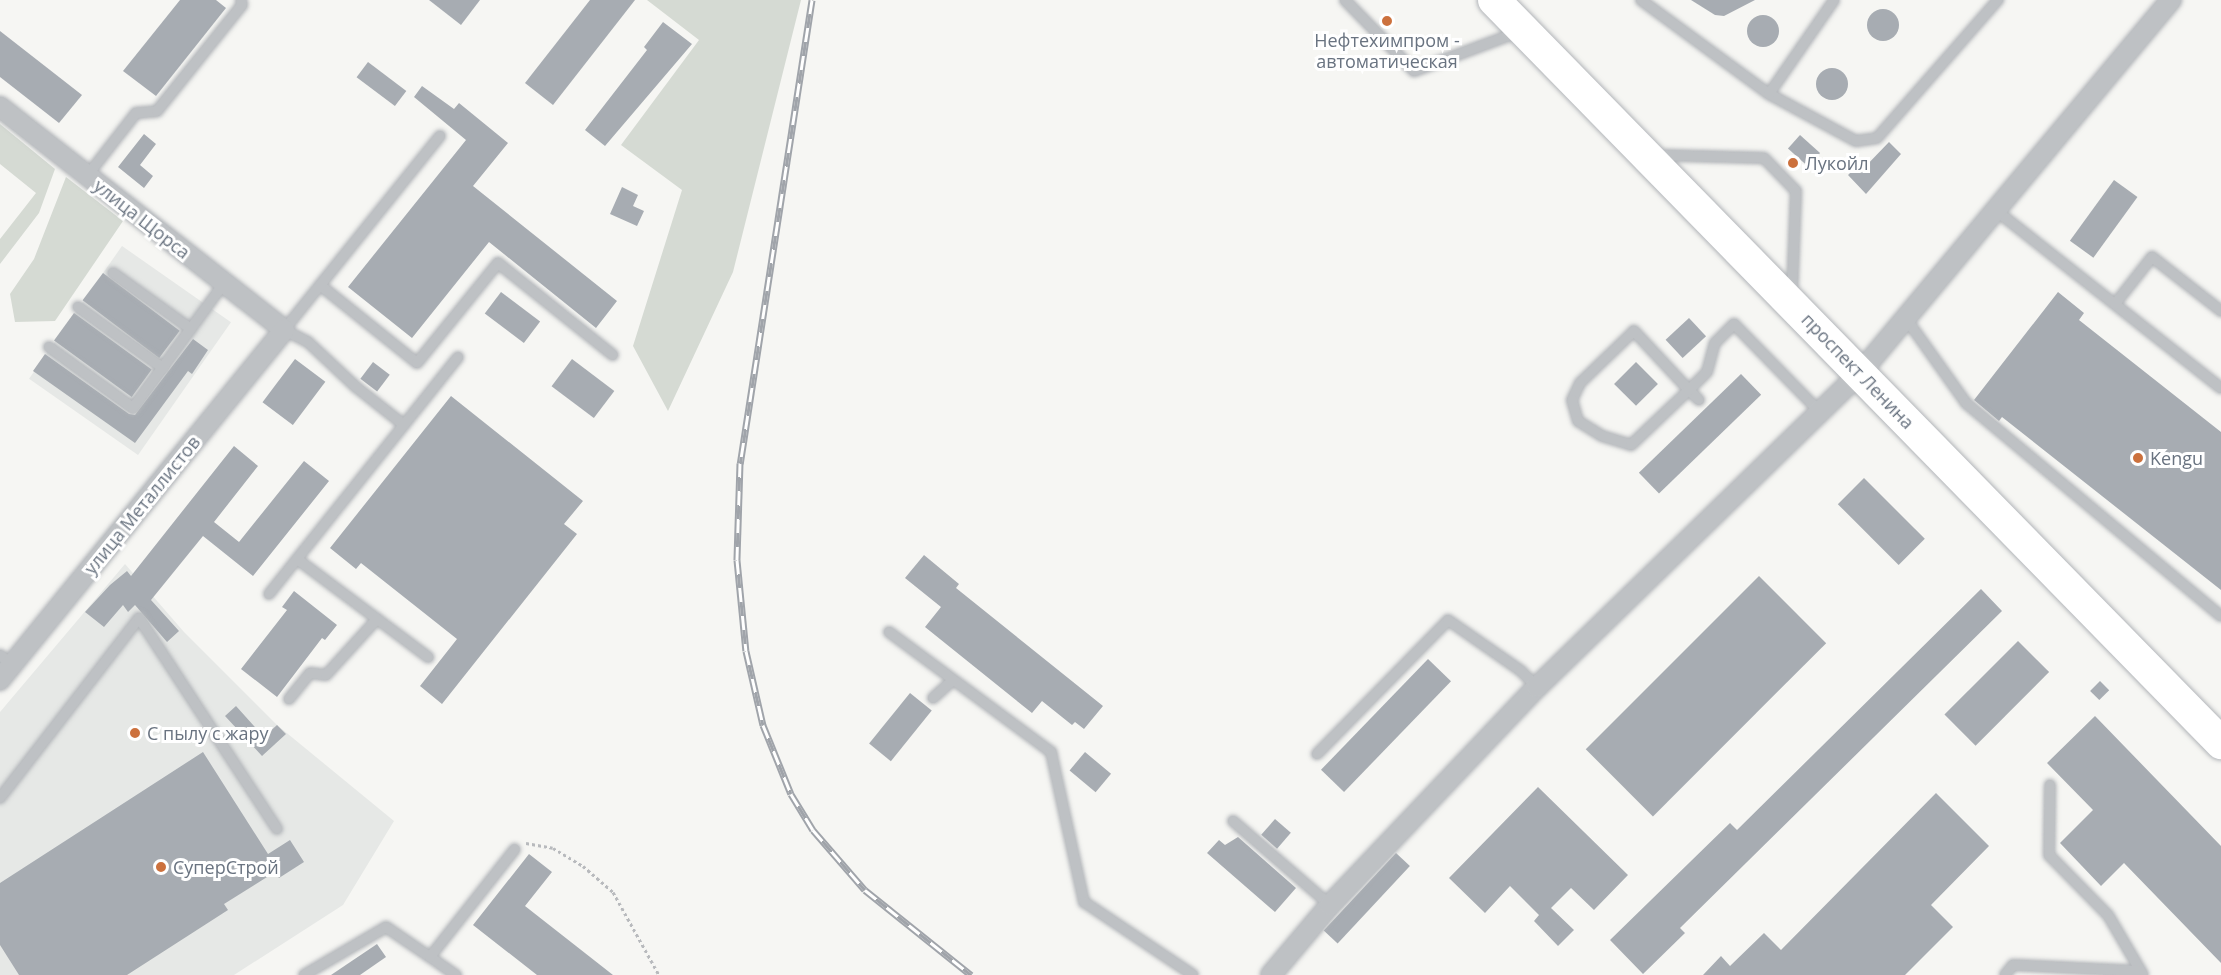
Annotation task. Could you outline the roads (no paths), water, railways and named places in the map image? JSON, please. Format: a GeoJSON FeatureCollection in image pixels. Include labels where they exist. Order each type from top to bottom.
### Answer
{"type":"FeatureCollection","features":[{"type":"Feature","properties":{"kind":"main road","name":"проспект Ленина"},"geometry":{"type":"LineString","coordinates":[[1494,0],[2221,744]]}},
{"type":"Feature","properties":{"kind":"street"},"geometry":{"type":"LineString","coordinates":[[1280,972],[1330,905],[1537,687],[1860,373],[1998,212],[2171,0]]}},
{"type":"Feature","properties":{"kind":"street","name":"улица Щорса"},"geometry":{"type":"LineString","coordinates":[[0,107],[284,330]]}},
{"type":"Feature","properties":{"kind":"street","name":"улица Металлистов"},"geometry":{"type":"LineString","coordinates":[[0,680],[6,660],[284,330]]}},
{"type":"Feature","properties":{"kind":"lane"},"geometry":{"type":"LineString","coordinates":[[87,176],[136,113],[157,111],[242,5],[241,0]]}},
{"type":"Feature","properties":{"kind":"lane"},"geometry":{"type":"LineString","coordinates":[[1345,0],[1414,71],[1524,30]]}},
{"type":"Feature","properties":{"kind":"lane"},"geometry":{"type":"LineString","coordinates":[[1641,0],[1768,94],[1856,141],[1877,138],[1998,0]]}},
{"type":"Feature","properties":{"kind":"lane"},"geometry":{"type":"LineString","coordinates":[[1768,94],[1834,0]]}},
{"type":"Feature","properties":{"kind":"lane"},"geometry":{"type":"LineString","coordinates":[[404,425],[356,387],[308,342],[284,330],[440,136]]}},
{"type":"Feature","properties":{"kind":"lane"},"geometry":{"type":"LineString","coordinates":[[1646,154],[1764,158],[1772,166],[1796,191],[1792,303]]}},
{"type":"Feature","properties":{"kind":"lane"},"geometry":{"type":"LineString","coordinates":[[1998,212],[2221,388]]}},
{"type":"Feature","properties":{"kind":"lane"},"geometry":{"type":"LineString","coordinates":[[2115,304],[2152,257],[2221,311]]}},
{"type":"Feature","properties":{"kind":"lane"},"geometry":{"type":"LineString","coordinates":[[320,285],[417,363],[498,263],[613,355]]}},
{"type":"Feature","properties":{"kind":"lane"},"geometry":{"type":"LineString","coordinates":[[113,273],[191,329]]}},
{"type":"Feature","properties":{"kind":"lane"},"geometry":{"type":"LineString","coordinates":[[49,347],[133,408],[224,283]]}},
{"type":"Feature","properties":{"kind":"lane"},"geometry":{"type":"LineString","coordinates":[[78,307],[163,368]]}},
{"type":"Feature","properties":{"kind":"lane"},"geometry":{"type":"LineString","coordinates":[[1907,320],[1966,403],[2221,616]]}},
{"type":"Feature","properties":{"kind":"lane"},"geometry":{"type":"LineString","coordinates":[[1699,400],[1689,390],[1634,331],[1580,383],[1572,400],[1578,421],[1602,436],[1631,445],[1689,390],[1707,372],[1715,343],[1734,324],[1820,412]]}},
{"type":"Feature","properties":{"kind":"lane"},"geometry":{"type":"LineString","coordinates":[[269,594],[458,357]]}},
{"type":"Feature","properties":{"kind":"lane"},"geometry":{"type":"LineString","coordinates":[[297,559],[428,657]]}},
{"type":"Feature","properties":{"kind":"lane"},"geometry":{"type":"LineString","coordinates":[[0,798],[139,618],[277,829]]}},
{"type":"Feature","properties":{"kind":"lane"},"geometry":{"type":"LineString","coordinates":[[289,699],[310,673],[326,675],[377,619]]}},
{"type":"Feature","properties":{"kind":"lane"},"geometry":{"type":"LineString","coordinates":[[1317,754],[1448,620],[1521,671],[1537,687]]}},
{"type":"Feature","properties":{"kind":"lane"},"geometry":{"type":"LineString","coordinates":[[889,632],[1051,752],[1084,902],[1193,975]]}},
{"type":"Feature","properties":{"kind":"lane"},"geometry":{"type":"LineString","coordinates":[[933,698],[953,680]]}},
{"type":"Feature","properties":{"kind":"lane"},"geometry":{"type":"LineString","coordinates":[[2050,785],[2049,855],[2108,915],[2141,973]]}},
{"type":"Feature","properties":{"kind":"lane"},"geometry":{"type":"LineString","coordinates":[[1233,821],[1330,905]]}},
{"type":"Feature","properties":{"kind":"lane"},"geometry":{"type":"LineString","coordinates":[[430,957],[514,849]]}},
{"type":"Feature","properties":{"kind":"lane"},"geometry":{"type":"LineString","coordinates":[[304,975],[386,927],[456,975]]}},
{"type":"Feature","properties":{"kind":"lane"},"geometry":{"type":"LineString","coordinates":[[2006,975],[2013,965],[2141,973]]}},
{"type":"Feature","properties":{"kind":"railway"},"geometry":{"type":"LineString","coordinates":[[812,0],[740,463],[737,560],[746,651],[763,725],[791,794],[813,830],[865,890],[971,975]]}},
{"type":"Feature","properties":{"kind":"place","name":"Нефтехимпром - автоматическая"},"geometry":{"type":"Point","coordinates":[1387,21]}},
{"type":"Feature","properties":{"kind":"place","name":"Лукойл"},"geometry":{"type":"Point","coordinates":[1793,163]}},
{"type":"Feature","properties":{"kind":"place","name":"Kengu"},"geometry":{"type":"Point","coordinates":[2138,458]}},
{"type":"Feature","properties":{"kind":"place","name":"С пылу с жару"},"geometry":{"type":"Point","coordinates":[135,733]}},
{"type":"Feature","properties":{"kind":"place","name":"СуперСтрой"},"geometry":{"type":"Point","coordinates":[161,867]}}]}
